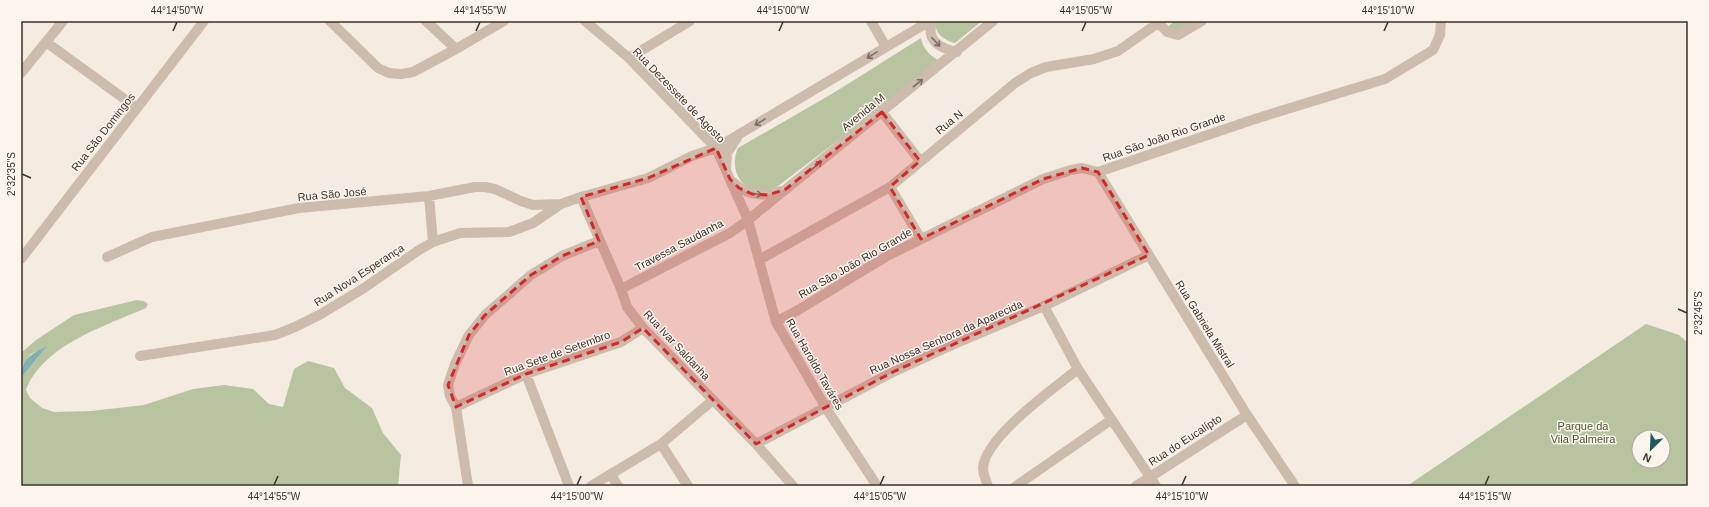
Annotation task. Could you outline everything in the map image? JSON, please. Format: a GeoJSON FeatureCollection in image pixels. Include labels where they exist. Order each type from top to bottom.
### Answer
{"type":"FeatureCollection","features":[{"type":"Feature","properties":{"kind":"street"},"geometry":{"type":"LineString","coordinates":[[21,73],[63,21]]}},
{"type":"Feature","properties":{"kind":"street","name":"Rua São Domingos"},"geometry":{"type":"LineString","coordinates":[[21,258],[204,21]]}},
{"type":"Feature","properties":{"kind":"street"},"geometry":{"type":"LineString","coordinates":[[330,21],[378,68],[389,73],[401,74],[413,72],[504,21]]}},
{"type":"Feature","properties":{"kind":"street"},"geometry":{"type":"LineString","coordinates":[[426,21],[456,49]]}},
{"type":"Feature","properties":{"kind":"street","name":"Rua Dezessete de Agosto"},"geometry":{"type":"LineString","coordinates":[[585,21],[629,58],[716,148],[748,220]]}},
{"type":"Feature","properties":{"kind":"street"},"geometry":{"type":"LineString","coordinates":[[629,58],[690,21]]}},
{"type":"Feature","properties":{"kind":"street"},"geometry":{"type":"LineString","coordinates":[[871,21],[886,47]]}},
{"type":"Feature","properties":{"kind":"street"},"geometry":{"type":"LineString","coordinates":[[560,204],[648,178],[692,156],[716,148],[931,21]]}},
{"type":"Feature","properties":{"kind":"street"},"geometry":{"type":"LineString","coordinates":[[931,21],[930,28],[933,40],[938,45],[957,52]]}},
{"type":"Feature","properties":{"kind":"street","name":"Avenida M"},"geometry":{"type":"LineString","coordinates":[[748,220],[957,52],[993,21]]}},
{"type":"Feature","properties":{"kind":"street"},"geometry":{"type":"LineString","coordinates":[[1160,22],[1167,32],[1172,35],[1178,35],[1202,21]]}},
{"type":"Feature","properties":{"kind":"street","name":"Rua São João Rio Grande"},"geometry":{"type":"LineString","coordinates":[[776,322],[887,256],[1053,175],[1082,168],[1098,172],[1258,118],[1386,79],[1433,50],[1440,35],[1441,21]]}},
{"type":"Feature","properties":{"kind":"street","name":"Rua N"},"geometry":{"type":"LineString","coordinates":[[759,260],[890,187],[1015,83],[1031,73],[1046,67],[1094,59],[1118,51],[1160,22]]}},
{"type":"Feature","properties":{"kind":"street"},"geometry":{"type":"LineString","coordinates":[[46,42],[137,108]]}},
{"type":"Feature","properties":{"kind":"street"},"geometry":{"type":"LineString","coordinates":[[882,112],[920,161]]}},
{"type":"Feature","properties":{"kind":"street"},"geometry":{"type":"LineString","coordinates":[[743,132],[732,144],[727,153],[728,175],[739,188],[752,194],[768,195],[786,189]]}},
{"type":"Feature","properties":{"kind":"street","name":"Rua Gabriela Mistral"},"geometry":{"type":"LineString","coordinates":[[1098,172],[1247,414],[1295,486]]}},
{"type":"Feature","properties":{"kind":"street","name":"Rua São José"},"geometry":{"type":"LineString","coordinates":[[107,257],[152,237],[299,208],[429,196],[475,187],[495,189],[521,202],[533,205],[560,204]]}},
{"type":"Feature","properties":{"kind":"street"},"geometry":{"type":"LineString","coordinates":[[890,187],[921,239]]}},
{"type":"Feature","properties":{"kind":"street"},"geometry":{"type":"LineString","coordinates":[[429,196],[433,242]]}},
{"type":"Feature","properties":{"kind":"street","name":"Rua Ivar Saldanha"},"geometry":{"type":"LineString","coordinates":[[581,197],[621,289],[627,307],[643,328],[756,444],[793,486]]}},
{"type":"Feature","properties":{"kind":"street","name":"Rua Nova Esperança"},"geometry":{"type":"LineString","coordinates":[[140,356],[275,335],[322,314],[433,242],[460,234],[509,232],[534,222],[560,204]]}},
{"type":"Feature","properties":{"kind":"street","name":"Rua Haroldo Taváres"},"geometry":{"type":"LineString","coordinates":[[748,220],[776,322],[826,408],[877,486]]}},
{"type":"Feature","properties":{"kind":"street","name":"Travessa Saudanha"},"geometry":{"type":"LineString","coordinates":[[621,289],[730,232],[748,220]]}},
{"type":"Feature","properties":{"kind":"street"},"geometry":{"type":"LineString","coordinates":[[468,486],[456,407],[450,396],[448,385],[455,364],[469,335],[485,315],[531,275],[562,256],[599,241]]}},
{"type":"Feature","properties":{"kind":"street","name":"Rua Nossa Senhora da Aparecida"},"geometry":{"type":"LineString","coordinates":[[756,444],[913,363],[1044,306],[1150,255]]}},
{"type":"Feature","properties":{"kind":"street"},"geometry":{"type":"LineString","coordinates":[[1044,306],[1078,370],[1156,486]]}},
{"type":"Feature","properties":{"kind":"street","name":"Rua Sete de Setembro"},"geometry":{"type":"LineString","coordinates":[[456,407],[526,374],[621,342],[643,328]]}},
{"type":"Feature","properties":{"kind":"street"},"geometry":{"type":"LineString","coordinates":[[988,486],[983,468],[989,450],[1001,436],[1033,405],[1078,370]]}},
{"type":"Feature","properties":{"kind":"street"},"geometry":{"type":"LineString","coordinates":[[526,374],[569,486]]}},
{"type":"Feature","properties":{"kind":"street"},"geometry":{"type":"LineString","coordinates":[[592,486],[611,476],[661,444],[713,400]]}},
{"type":"Feature","properties":{"kind":"street","name":"Rua do Eucalípto"},"geometry":{"type":"LineString","coordinates":[[1136,486],[1247,414]]}},
{"type":"Feature","properties":{"kind":"street"},"geometry":{"type":"LineString","coordinates":[[1016,486],[1111,420]]}},
{"type":"Feature","properties":{"kind":"street"},"geometry":{"type":"LineString","coordinates":[[661,444],[688,486]]}},
{"type":"Feature","properties":{"kind":"street"},"geometry":{"type":"LineString","coordinates":[[611,476],[618,486]]}},
{"type":"Feature","properties":{"kind":"highlighted area"},"geometry":{"type":"Polygon","coordinates":[[[882,112],[920,161],[890,187],[921,239],[1043,179],[1082,168],[1098,172],[1149,255],[893,372],[756,444],[643,328],[621,342],[526,374],[456,407],[448,385],[469,335],[485,315],[531,275],[562,256],[599,241],[581,197],[648,178],[716,148],[730,179],[739,188],[752,194],[768,195],[786,189],[882,112]]]}},
{"type":"Feature","properties":{"kind":"green space"},"geometry":{"type":"Polygon","coordinates":[[[937,21],[982,21],[955,43],[944,38],[938,33],[936,29],[937,21]]]}},
{"type":"Feature","properties":{"kind":"green space"},"geometry":{"type":"Polygon","coordinates":[[[1174,21],[1195,21],[1179,31],[1168,27],[1174,21]]]}},
{"type":"Feature","properties":{"kind":"green space"},"geometry":{"type":"Polygon","coordinates":[[[921,38],[928,52],[941,62],[778,186],[768,190],[758,191],[743,183],[735,168],[735,158],[738,148],[835,92],[921,38]]]}},
{"type":"Feature","properties":{"kind":"green space"},"geometry":{"type":"Polygon","coordinates":[[[137,300],[144,301],[148,304],[146,308],[94,330],[77,339],[46,361],[34,374],[26,390],[30,398],[42,408],[54,412],[91,411],[144,405],[193,389],[224,385],[253,389],[269,404],[283,407],[294,369],[308,361],[334,368],[345,388],[372,408],[383,433],[401,455],[398,486],[21,486],[21,378],[46,347],[31,354],[21,367],[21,353],[36,340],[74,315],[137,300]]]}},
{"type":"Feature","properties":{"kind":"green space","name":"Parque da Vila Palmeira"},"geometry":{"type":"Polygon","coordinates":[[[1646,324],[1679,335],[1688,343],[1688,486],[1407,486],[1646,324]]]}},
{"type":"Feature","properties":{"kind":"water"},"geometry":{"type":"Polygon","coordinates":[[[47,346],[21,378],[21,371],[28,358],[47,346]]]}}]}
